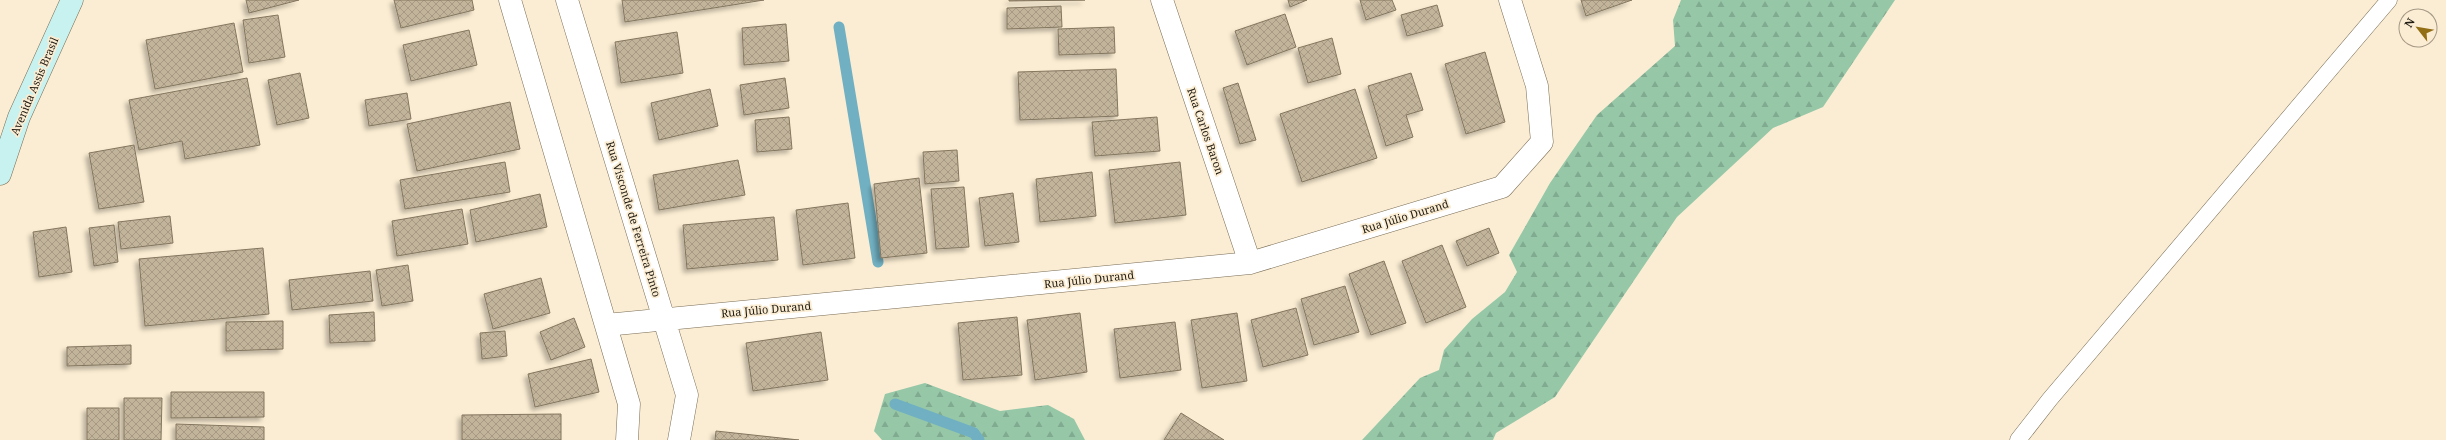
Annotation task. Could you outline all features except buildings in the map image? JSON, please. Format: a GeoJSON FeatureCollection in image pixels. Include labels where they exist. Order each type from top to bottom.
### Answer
{"type":"FeatureCollection","features":[{"type":"Feature","properties":{"kind":"street","name":"Avenida Assis Brasil"},"geometry":{"type":"LineString","coordinates":[[0,174],[19,117],[72,0]]}},
{"type":"Feature","properties":{"kind":"street"},"geometry":{"type":"LineString","coordinates":[[510,0],[630,404],[627,440]]}},
{"type":"Feature","properties":{"kind":"street","name":"Rua Visconde de Ferreira Pinto"},"geometry":{"type":"LineString","coordinates":[[567,0],[687,395],[679,440]]}},
{"type":"Feature","properties":{"kind":"street","name":"Rua Carlos Baron"},"geometry":{"type":"LineString","coordinates":[[1162,0],[1250,263]]}},
{"type":"Feature","properties":{"kind":"street","name":"Rua Júlio Durand"},"geometry":{"type":"LineString","coordinates":[[606,325],[1250,263],[1502,187],[1542,142],[1537,86],[1510,0]]}},
{"type":"Feature","properties":{"kind":"lane"},"geometry":{"type":"LineString","coordinates":[[2018,440],[2056,393],[2389,0]]}},
{"type":"Feature","properties":{"kind":"green space"},"geometry":{"type":"Polygon","coordinates":[[[1681,0],[1895,0],[1823,107],[1773,128],[1677,217],[1555,397],[1496,433],[1493,440],[1362,440],[1420,378],[1439,370],[1444,350],[1472,319],[1505,292],[1517,272],[1509,255],[1550,183],[1597,115],[1675,46],[1673,20],[1681,0]]]}},
{"type":"Feature","properties":{"kind":"green space"},"geometry":{"type":"Polygon","coordinates":[[[925,383],[1000,411],[1048,405],[1074,419],[1085,440],[882,440],[874,431],[885,394],[925,383]]]}},
{"type":"Feature","properties":{"kind":"waterway"},"geometry":{"type":"LineString","coordinates":[[839,27],[878,262]]}},
{"type":"Feature","properties":{"kind":"waterway"},"geometry":{"type":"LineString","coordinates":[[895,404],[974,433],[979,440]]}}]}
